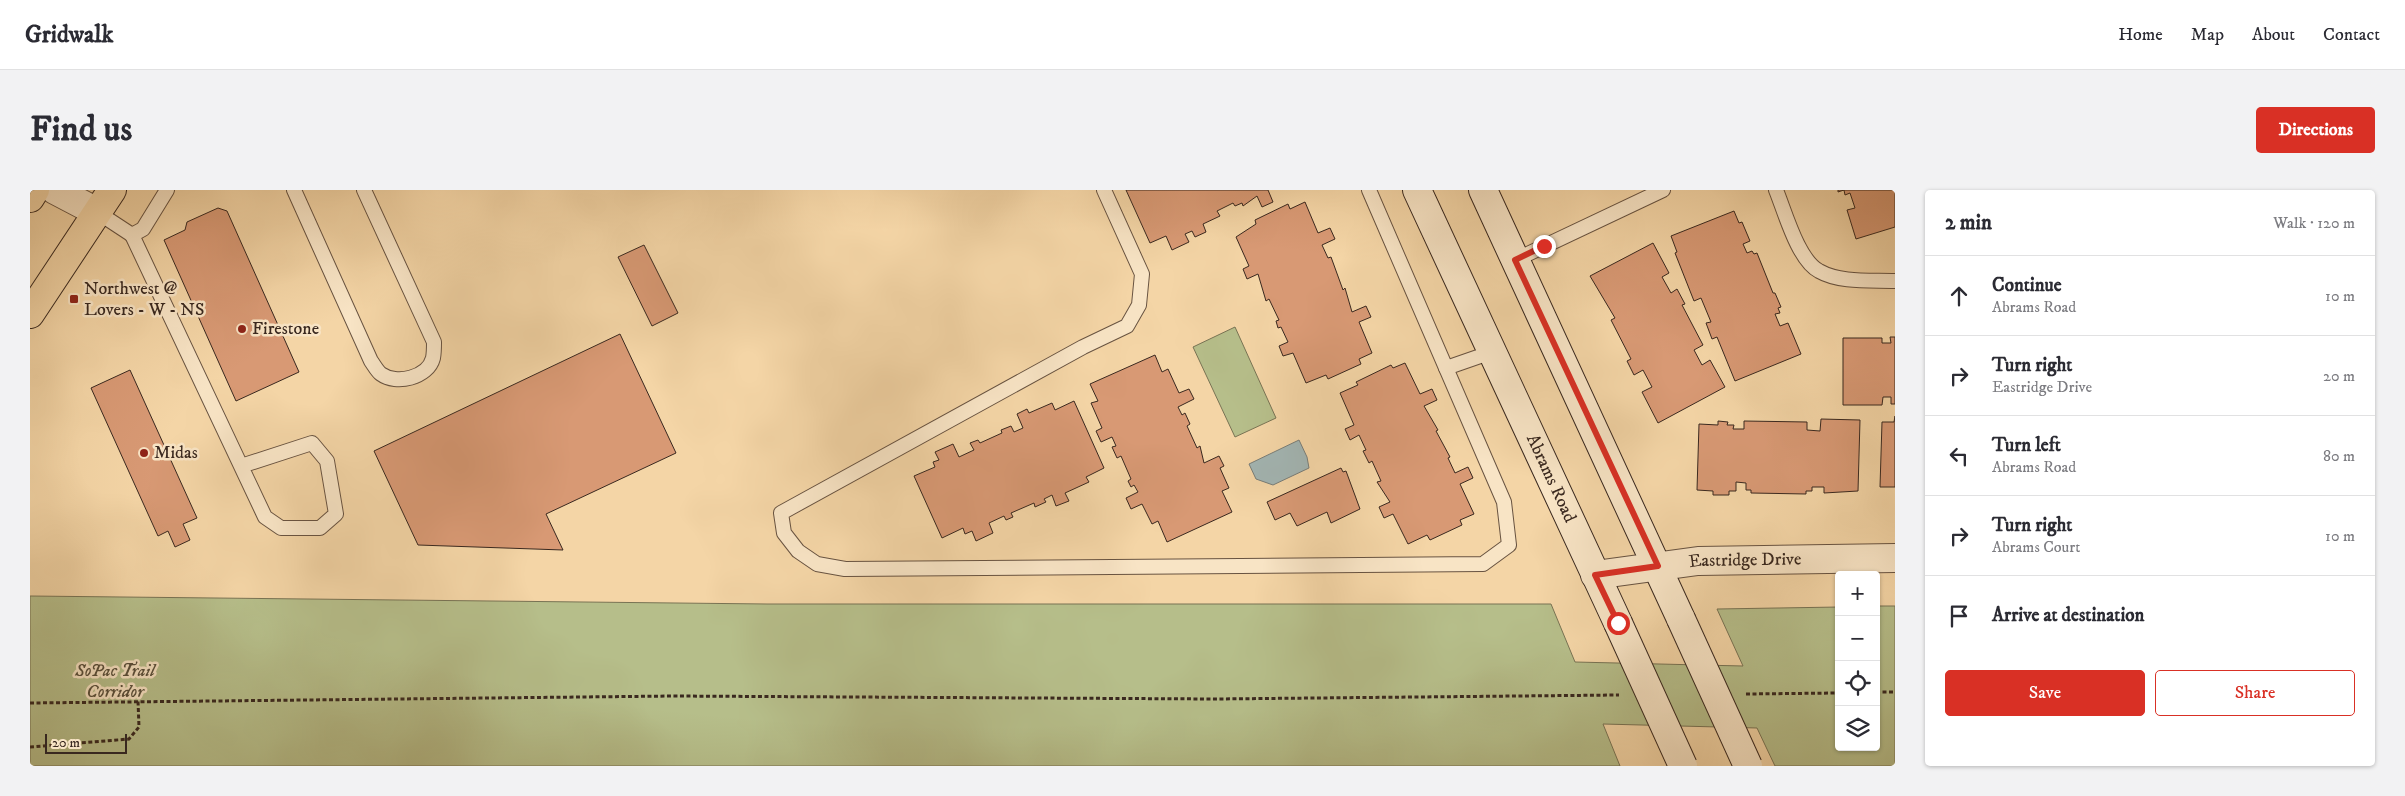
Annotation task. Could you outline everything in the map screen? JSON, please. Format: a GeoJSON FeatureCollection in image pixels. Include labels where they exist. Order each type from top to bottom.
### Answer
{"type":"FeatureCollection","features":[{"type":"Feature","properties":{"kind":"main road"},"geometry":{"type":"LineString","coordinates":[[30,198],[35,190]]}},
{"type":"Feature","properties":{"kind":"main road"},"geometry":{"type":"LineString","coordinates":[[30,314],[104,201],[55,190]]}},
{"type":"Feature","properties":{"kind":"main road","name":"Abrams Road"},"geometry":{"type":"LineString","coordinates":[[1417,190],[1683,766]]}},
{"type":"Feature","properties":{"kind":"main road"},"geometry":{"type":"LineString","coordinates":[[1483,190],[1658,566],[1748,766]]}},
{"type":"Feature","properties":{"kind":"main road","name":"Eastridge Drive"},"geometry":{"type":"LineString","coordinates":[[1595,575],[1698,561],[1895,558]]}},
{"type":"Feature","properties":{"kind":"lane"},"geometry":{"type":"LineString","coordinates":[[132,235],[143,229],[167,190]]}},
{"type":"Feature","properties":{"kind":"lane"},"geometry":{"type":"LineString","coordinates":[[294,190],[371,361],[380,374],[394,379],[411,378],[424,371],[433,359],[434,342],[364,190]]}},
{"type":"Feature","properties":{"kind":"lane"},"geometry":{"type":"LineString","coordinates":[[1104,190],[1142,274],[1139,305],[1127,326],[1083,347],[781,513],[784,533],[798,551],[817,564],[845,569],[1484,564],[1508,545],[1504,502],[1369,190]]}},
{"type":"Feature","properties":{"kind":"lane"},"geometry":{"type":"LineString","coordinates":[[1515,260],[1663,190]]}},
{"type":"Feature","properties":{"kind":"lane"},"geometry":{"type":"LineString","coordinates":[[1776,190],[1803,256],[1817,271],[1835,277],[1895,281]]}},
{"type":"Feature","properties":{"kind":"lane"},"geometry":{"type":"LineString","coordinates":[[104,201],[132,235],[265,518],[281,528],[320,528],[336,514],[327,461],[312,443],[241,466]]}},
{"type":"Feature","properties":{"kind":"lane"},"geometry":{"type":"LineString","coordinates":[[1446,368],[1492,352]]}},
{"type":"Feature","properties":{"kind":"path"},"geometry":{"type":"LineString","coordinates":[[1880,692],[1895,692]]}},
{"type":"Feature","properties":{"kind":"path"},"geometry":{"type":"LineString","coordinates":[[1740,694],[1835,693]]}},
{"type":"Feature","properties":{"kind":"path"},"geometry":{"type":"LineString","coordinates":[[30,703],[673,696],[1214,699],[1621,695]]}},
{"type":"Feature","properties":{"kind":"path"},"geometry":{"type":"LineString","coordinates":[[30,746],[129,739],[139,726],[138,701]]}},
{"type":"Feature","properties":{"kind":"green space"},"geometry":{"type":"Polygon","coordinates":[[[1235,327],[1276,418],[1235,437],[1193,347],[1235,327]]]}},
{"type":"Feature","properties":{"kind":"green space","name":"SoPac Trail Corridor"},"geometry":{"type":"Polygon","coordinates":[[[30,596],[767,604],[1551,604],[1575,662],[1743,666],[1717,609],[1835,607],[1835,751],[1880,751],[1880,606],[1895,606],[1895,766],[1775,766],[1757,728],[1603,724],[1620,766],[30,766],[30,596]]]}},
{"type":"Feature","properties":{"kind":"shaded area"},"geometry":{"type":"Polygon","coordinates":[[[1299,440],[1307,457],[1309,468],[1273,485],[1256,479],[1249,464],[1299,440]]]}},
{"type":"Feature","properties":{"kind":"building"},"geometry":{"type":"Polygon","coordinates":[[[1126,190],[1268,190],[1273,202],[1262,207],[1257,196],[1243,206],[1242,203],[1235,206],[1233,203],[1217,211],[1220,216],[1203,224],[1206,232],[1195,237],[1192,231],[1185,234],[1189,242],[1172,250],[1166,236],[1150,243],[1126,190]]]}},
{"type":"Feature","properties":{"kind":"building"},"geometry":{"type":"Polygon","coordinates":[[[1844,190],[1895,190],[1895,227],[1856,239],[1847,210],[1855,208],[1850,193],[1845,195],[1844,190]]]}},
{"type":"Feature","properties":{"kind":"building"},"geometry":{"type":"Polygon","coordinates":[[[1305,202],[1318,233],[1330,228],[1335,239],[1322,245],[1328,258],[1331,257],[1343,290],[1345,288],[1352,312],[1366,306],[1371,317],[1359,322],[1372,353],[1359,359],[1361,364],[1328,379],[1326,375],[1306,383],[1293,353],[1283,356],[1279,346],[1288,342],[1281,327],[1278,328],[1276,321],[1279,320],[1269,299],[1266,301],[1258,274],[1247,279],[1243,269],[1249,266],[1236,237],[1256,224],[1255,220],[1288,204],[1290,209],[1305,202]]]}},
{"type":"Feature","properties":{"kind":"building","name":"Firestone"},"geometry":{"type":"Polygon","coordinates":[[[218,208],[227,211],[299,372],[236,401],[164,240],[185,230],[187,222],[218,208]]]}},
{"type":"Feature","properties":{"kind":"building"},"geometry":{"type":"Polygon","coordinates":[[[1734,211],[1739,223],[1742,222],[1750,241],[1743,244],[1747,253],[1752,251],[1754,254],[1757,253],[1773,293],[1775,293],[1781,307],[1778,308],[1780,313],[1775,314],[1780,326],[1788,323],[1801,354],[1735,381],[1717,337],[1712,339],[1706,323],[1711,322],[1701,298],[1694,301],[1675,253],[1677,252],[1671,236],[1734,211]]]}},
{"type":"Feature","properties":{"kind":"building"},"geometry":{"type":"Polygon","coordinates":[[[1653,243],[1669,273],[1662,277],[1671,293],[1677,289],[1685,304],[1682,305],[1703,345],[1694,350],[1702,365],[1710,360],[1725,387],[1658,423],[1642,392],[1652,387],[1643,370],[1634,375],[1627,361],[1631,359],[1611,320],[1615,318],[1590,276],[1653,243]]]}},
{"type":"Feature","properties":{"kind":"building"},"geometry":{"type":"Polygon","coordinates":[[[644,245],[678,313],[652,326],[618,257],[644,245]]]}},
{"type":"Feature","properties":{"kind":"building"},"geometry":{"type":"Polygon","coordinates":[[[620,334],[676,453],[546,514],[563,550],[418,545],[374,451],[620,334]]]}},
{"type":"Feature","properties":{"kind":"building"},"geometry":{"type":"Polygon","coordinates":[[[1890,337],[1895,337],[1895,404],[1891,404],[1891,397],[1883,397],[1882,405],[1843,405],[1843,338],[1882,338],[1882,343],[1891,343],[1890,337]]]}},
{"type":"Feature","properties":{"kind":"building"},"geometry":{"type":"Polygon","coordinates":[[[1155,355],[1162,372],[1168,369],[1179,393],[1189,389],[1194,399],[1178,407],[1182,415],[1185,413],[1190,424],[1187,426],[1197,448],[1200,446],[1204,463],[1219,456],[1224,466],[1220,468],[1229,488],[1222,491],[1232,512],[1167,542],[1158,521],[1152,524],[1142,504],[1131,509],[1126,498],[1138,492],[1134,485],[1131,487],[1128,481],[1131,479],[1121,456],[1117,458],[1112,447],[1116,446],[1112,437],[1101,442],[1096,431],[1102,428],[1091,403],[1098,401],[1090,384],[1155,355]]]}},
{"type":"Feature","properties":{"kind":"building"},"geometry":{"type":"Polygon","coordinates":[[[1405,363],[1420,394],[1432,389],[1437,400],[1424,406],[1438,430],[1436,431],[1450,457],[1448,458],[1455,473],[1468,467],[1473,478],[1460,484],[1474,514],[1460,520],[1462,525],[1430,540],[1427,535],[1408,544],[1393,514],[1384,518],[1379,507],[1390,502],[1377,482],[1381,481],[1372,461],[1369,463],[1363,451],[1366,450],[1359,435],[1350,440],[1345,429],[1354,425],[1340,393],[1358,385],[1356,382],[1391,365],[1393,368],[1405,363]]]}},
{"type":"Feature","properties":{"kind":"building","name":"Midas"},"geometry":{"type":"Polygon","coordinates":[[[130,370],[197,518],[183,524],[190,540],[175,547],[168,531],[158,536],[91,388],[130,370]]]}},
{"type":"Feature","properties":{"kind":"building"},"geometry":{"type":"Polygon","coordinates":[[[1074,401],[1104,468],[1086,477],[1089,482],[1065,493],[1069,501],[1056,506],[1052,495],[1044,499],[1046,502],[1035,507],[1034,503],[1011,513],[1013,517],[1006,520],[1004,516],[989,523],[993,533],[976,541],[972,531],[965,534],[963,528],[942,538],[914,476],[935,467],[933,462],[939,460],[935,452],[953,444],[959,457],[974,450],[970,443],[978,440],[980,443],[1002,433],[1001,430],[1011,426],[1014,432],[1023,428],[1017,414],[1027,409],[1029,413],[1052,403],[1055,410],[1074,401]]]}},
{"type":"Feature","properties":{"kind":"building"},"geometry":{"type":"Polygon","coordinates":[[[1895,416],[1895,487],[1880,487],[1882,422],[1894,422],[1895,416]]]}},
{"type":"Feature","properties":{"kind":"building"},"geometry":{"type":"Polygon","coordinates":[[[1821,419],[1860,420],[1858,491],[1824,493],[1824,487],[1812,487],[1812,491],[1806,491],[1806,494],[1751,493],[1751,490],[1746,490],[1746,483],[1736,482],[1736,491],[1729,491],[1729,495],[1713,495],[1713,491],[1697,490],[1699,424],[1718,425],[1718,421],[1728,422],[1727,425],[1734,425],[1733,429],[1744,429],[1744,421],[1807,422],[1807,430],[1820,431],[1821,419]]]}},
{"type":"Feature","properties":{"kind":"building"},"geometry":{"type":"Polygon","coordinates":[[[1341,468],[1343,472],[1346,471],[1360,509],[1331,523],[1327,512],[1297,526],[1290,513],[1275,520],[1267,502],[1341,468]]]}},
{"type":"Feature","properties":{"kind":"place","name":"Northwest @ Lovers - W - NS"},"geometry":{"type":"Point","coordinates":[74,299]}},
{"type":"Feature","properties":{"kind":"place","name":"Firestone"},"geometry":{"type":"Point","coordinates":[242,329]}},
{"type":"Feature","properties":{"kind":"place","name":"Midas"},"geometry":{"type":"Point","coordinates":[144,453]}},
{"type":"Feature","properties":{"kind":"route"},"geometry":{"type":"LineString","coordinates":[[1544,246],[1515,260],[1658,566],[1595,575],[1618,623]]}}]}
